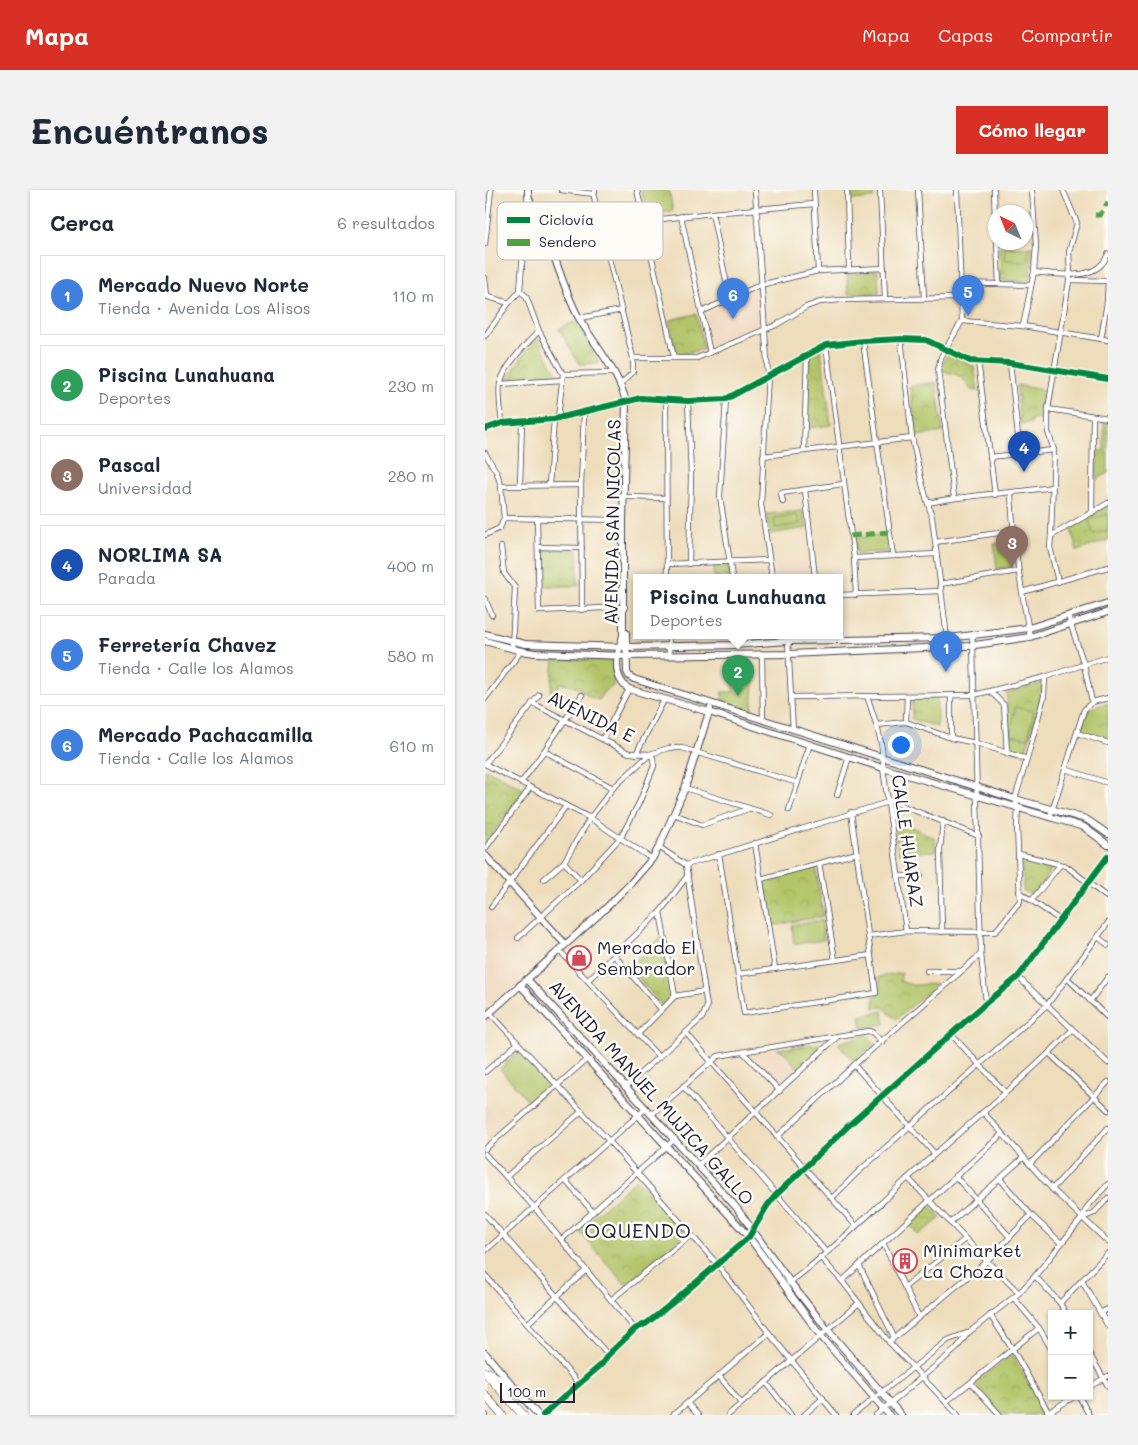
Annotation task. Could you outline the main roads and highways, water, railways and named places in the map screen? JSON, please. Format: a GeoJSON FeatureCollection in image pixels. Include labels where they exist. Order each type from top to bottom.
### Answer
{"type":"FeatureCollection","features":[{"type":"Feature","properties":{"kind":"highway"},"geometry":{"type":"LineString","coordinates":[[485,1371],[494,1375],[523,1397]]}},
{"type":"Feature","properties":{"kind":"highway"},"geometry":{"type":"LineString","coordinates":[[485,1371],[523,1415]]}},
{"type":"Feature","properties":{"kind":"highway"},"geometry":{"type":"LineString","coordinates":[[485,1395],[502,1415]]}},
{"type":"Feature","properties":{"kind":"place","name":"Ferretería Chavez"},"geometry":{"type":"Point","coordinates":[968,316]}},
{"type":"Feature","properties":{"kind":"place","name":"Mercado Pachacamilla"},"geometry":{"type":"Point","coordinates":[733,319]}},
{"type":"Feature","properties":{"kind":"place","name":"NORLIMA SA"},"geometry":{"type":"Point","coordinates":[1024,472]}},
{"type":"Feature","properties":{"kind":"place","name":"Pascal"},"geometry":{"type":"Point","coordinates":[1012,567]}},
{"type":"Feature","properties":{"kind":"place","name":"Mercado Nuevo Norte"},"geometry":{"type":"Point","coordinates":[946,672]}},
{"type":"Feature","properties":{"kind":"place","name":"Piscina Lunahuana"},"geometry":{"type":"Point","coordinates":[738,696]}},
{"type":"Feature","properties":{"kind":"place","name":"Mercado El Sembrador"},"geometry":{"type":"Point","coordinates":[579,958]}},
{"type":"Feature","properties":{"kind":"place","name":"Minimarket La Choza"},"geometry":{"type":"Point","coordinates":[905,1261]}},
{"type":"Feature","properties":{"kind":"district","name":"OQUENDO"},"geometry":{"type":"Point","coordinates":[638,1231]}}]}
